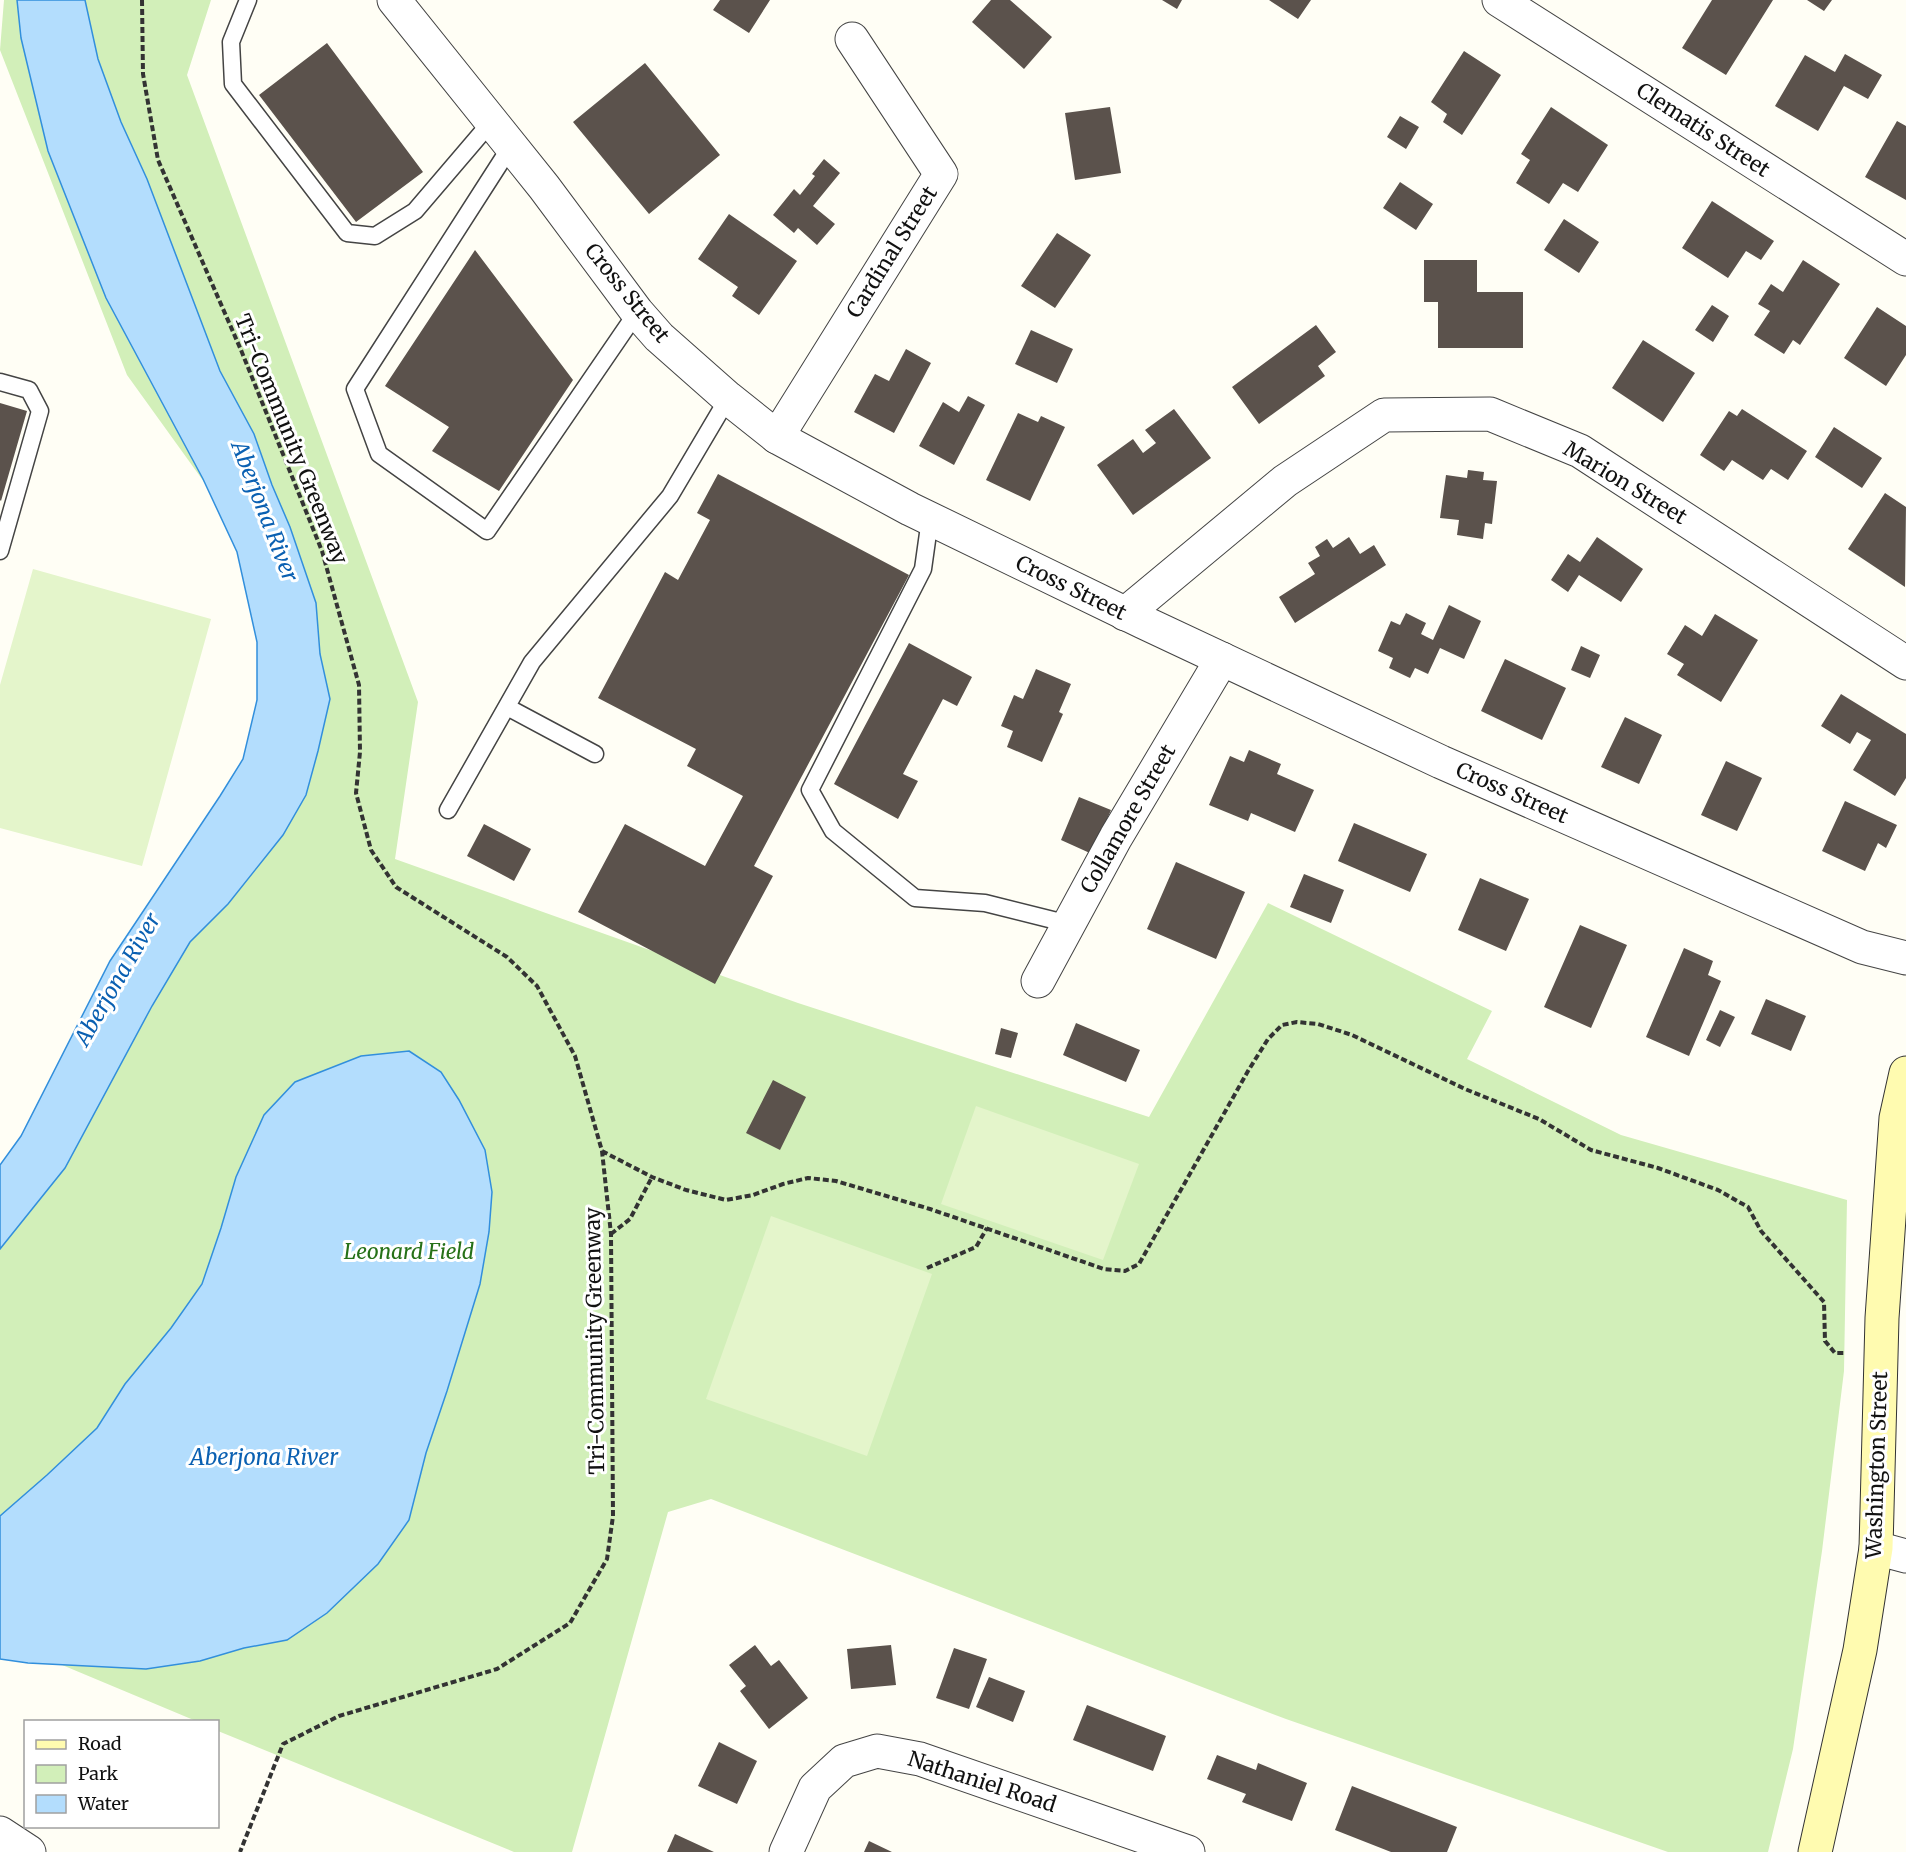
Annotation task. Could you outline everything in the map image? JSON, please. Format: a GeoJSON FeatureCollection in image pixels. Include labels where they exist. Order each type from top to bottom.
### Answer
{"type":"FeatureCollection","features":[{"type":"Feature","properties":{"kind":"main road","name":"Washington Street"},"geometry":{"type":"LineString","coordinates":[[1815,1852],[1860,1650],[1891,1552],[1882,1318],[1896,1118],[1906,1073]]}},
{"type":"Feature","properties":{"kind":"street","name":"Cross Street"},"geometry":{"type":"LineString","coordinates":[[394,0],[544,187],[637,312],[659,337],[728,398],[777,437],[930,519],[1125,614],[1441,762],[1862,947],[1906,958]]}},
{"type":"Feature","properties":{"kind":"street","name":"Clematis Street"},"geometry":{"type":"LineString","coordinates":[[1499,0],[1906,259]]}},
{"type":"Feature","properties":{"kind":"street"},"geometry":{"type":"LineString","coordinates":[[1544,0],[1548,18],[1562,40]]}},
{"type":"Feature","properties":{"kind":"street","name":"Cardinal Street"},"geometry":{"type":"LineString","coordinates":[[777,437],[941,174],[852,39]]}},
{"type":"Feature","properties":{"kind":"street","name":"Marion Street"},"geometry":{"type":"LineString","coordinates":[[1125,614],[1285,481],[1384,414],[1490,414],[1580,451],[1906,663]]}},
{"type":"Feature","properties":{"kind":"street","name":"Collamore Street"},"geometry":{"type":"LineString","coordinates":[[1038,981],[1116,837],[1222,659]]}},
{"type":"Feature","properties":{"kind":"street","name":"Nathaniel Road"},"geometry":{"type":"LineString","coordinates":[[786,1852],[815,1788],[844,1761],[876,1751],[920,1759],[1188,1852]]}},
{"type":"Feature","properties":{"kind":"street"},"geometry":{"type":"LineString","coordinates":[[0,1833],[28,1852]]}},
{"type":"Feature","properties":{"kind":"lane"},"geometry":{"type":"LineString","coordinates":[[248,0],[231,42],[233,84],[348,232],[375,236],[415,212],[501,134]]}},
{"type":"Feature","properties":{"kind":"lane"},"geometry":{"type":"LineString","coordinates":[[501,134],[355,389],[379,454],[487,531],[637,312]]}},
{"type":"Feature","properties":{"kind":"lane"},"geometry":{"type":"LineString","coordinates":[[0,382],[29,390],[40,411],[0,550]]}},
{"type":"Feature","properties":{"kind":"lane"},"geometry":{"type":"LineString","coordinates":[[448,810],[532,662],[670,496],[728,398]]}},
{"type":"Feature","properties":{"kind":"lane"},"geometry":{"type":"LineString","coordinates":[[930,519],[923,569],[810,790],[833,831],[915,898],[985,903],[1069,924]]}},
{"type":"Feature","properties":{"kind":"lane"},"geometry":{"type":"LineString","coordinates":[[507,707],[595,754]]}},
{"type":"Feature","properties":{"kind":"path","name":"Tri-Community Greenway"},"geometry":{"type":"LineString","coordinates":[[142,0],[143,74],[158,160],[241,350],[322,551],[359,685],[360,752],[356,793],[371,850],[396,887],[507,957],[537,986],[574,1056],[602,1151],[611,1234],[613,1516],[607,1559],[570,1623],[497,1669],[339,1716],[283,1744],[240,1852]]}},
{"type":"Feature","properties":{"kind":"path"},"geometry":{"type":"LineString","coordinates":[[602,1151],[652,1177],[687,1190],[726,1200],[753,1195],[808,1178],[836,1181],[930,1209],[1104,1269],[1125,1271],[1139,1264],[1268,1039],[1282,1025],[1297,1022],[1318,1024],[1352,1035],[1465,1089],[1539,1119],[1591,1150],[1658,1168],[1718,1190],[1748,1207],[1761,1232],[1824,1302],[1825,1341],[1835,1353],[1882,1354]]}},
{"type":"Feature","properties":{"kind":"path"},"geometry":{"type":"LineString","coordinates":[[611,1234],[630,1219],[652,1177]]}},
{"type":"Feature","properties":{"kind":"path"},"geometry":{"type":"LineString","coordinates":[[927,1268],[976,1246],[987,1228]]}},
{"type":"Feature","properties":{"kind":"green space","name":"Leonard Field"},"geometry":{"type":"Polygon","coordinates":[[[4,0],[211,0],[187,75],[418,702],[395,859],[798,1003],[1149,1117],[1268,903],[1492,1011],[1467,1059],[1621,1135],[1847,1200],[1844,1371],[1822,1551],[1793,1749],[1768,1852],[1668,1852],[1286,1719],[711,1499],[668,1512],[572,1852],[514,1852],[219,1731],[219,1720],[194,1720],[0,1639],[0,1212],[295,753],[248,543],[127,375],[0,50],[4,0]]]}},
{"type":"Feature","properties":{"kind":"green space"},"geometry":{"type":"Polygon","coordinates":[[[33,569],[211,619],[142,866],[0,828],[0,685],[33,569]]]}},
{"type":"Feature","properties":{"kind":"green space"},"geometry":{"type":"Polygon","coordinates":[[[976,1106],[1139,1164],[1103,1260],[941,1204],[976,1106]]]}},
{"type":"Feature","properties":{"kind":"green space"},"geometry":{"type":"Polygon","coordinates":[[[771,1216],[932,1274],[867,1456],[706,1399],[771,1216]]]}},
{"type":"Feature","properties":{"kind":"water","name":"Aberjona River"},"geometry":{"type":"Polygon","coordinates":[[[17,0],[85,0],[98,59],[121,122],[147,179],[220,371],[254,434],[290,527],[316,603],[320,654],[330,699],[306,795],[283,835],[228,904],[190,942],[152,1006],[65,1168],[0,1249],[0,1165],[21,1136],[110,961],[243,759],[257,700],[257,642],[237,552],[203,479],[106,298],[48,151],[21,38],[17,0]]]}},
{"type":"Feature","properties":{"kind":"water","name":"Aberjona River"},"geometry":{"type":"Polygon","coordinates":[[[409,1051],[441,1072],[459,1100],[485,1150],[492,1192],[489,1232],[480,1284],[426,1453],[409,1520],[378,1564],[327,1613],[287,1640],[244,1648],[200,1661],[146,1669],[28,1663],[0,1659],[0,1516],[97,1428],[125,1384],[171,1328],[202,1284],[236,1177],[264,1115],[295,1082],[361,1056],[409,1051]]]}},
{"type":"Feature","properties":{"kind":"building"},"geometry":{"type":"Polygon","coordinates":[[[720,0],[770,0],[749,33],[713,10],[720,0]]]}},
{"type":"Feature","properties":{"kind":"building"},"geometry":{"type":"Polygon","coordinates":[[[991,0],[1010,0],[1052,37],[1024,69],[972,22],[991,0]]]}},
{"type":"Feature","properties":{"kind":"building"},"geometry":{"type":"Polygon","coordinates":[[[1162,0],[1182,0],[1177,9],[1162,0]]]}},
{"type":"Feature","properties":{"kind":"building"},"geometry":{"type":"Polygon","coordinates":[[[1269,0],[1311,0],[1298,19],[1269,0]]]}},
{"type":"Feature","properties":{"kind":"building"},"geometry":{"type":"Polygon","coordinates":[[[1712,0],[1773,0],[1726,75],[1682,48],[1712,0]]]}},
{"type":"Feature","properties":{"kind":"building"},"geometry":{"type":"Polygon","coordinates":[[[1807,0],[1832,0],[1824,11],[1807,0]]]}},
{"type":"Feature","properties":{"kind":"building"},"geometry":{"type":"Polygon","coordinates":[[[327,43],[423,172],[356,222],[259,95],[327,43]]]}},
{"type":"Feature","properties":{"kind":"building"},"geometry":{"type":"Polygon","coordinates":[[[1464,51],[1501,75],[1462,135],[1443,122],[1447,114],[1431,102],[1464,51]]]}},
{"type":"Feature","properties":{"kind":"building"},"geometry":{"type":"Polygon","coordinates":[[[1845,54],[1882,75],[1868,99],[1844,86],[1818,131],[1775,106],[1805,55],[1835,72],[1845,54]]]}},
{"type":"Feature","properties":{"kind":"building"},"geometry":{"type":"Polygon","coordinates":[[[645,63],[720,155],[649,214],[573,122],[645,63]]]}},
{"type":"Feature","properties":{"kind":"building"},"geometry":{"type":"Polygon","coordinates":[[[1110,107],[1121,173],[1075,180],[1065,113],[1110,107]]]}},
{"type":"Feature","properties":{"kind":"building"},"geometry":{"type":"Polygon","coordinates":[[[1551,107],[1608,145],[1578,192],[1563,183],[1549,204],[1516,183],[1530,160],[1521,154],[1551,107]]]}},
{"type":"Feature","properties":{"kind":"building"},"geometry":{"type":"Polygon","coordinates":[[[1400,116],[1419,127],[1406,149],[1387,137],[1400,116]]]}},
{"type":"Feature","properties":{"kind":"building"},"geometry":{"type":"Polygon","coordinates":[[[1897,121],[1906,126],[1906,200],[1865,177],[1897,121]]]}},
{"type":"Feature","properties":{"kind":"building"},"geometry":{"type":"Polygon","coordinates":[[[824,159],[840,173],[813,206],[835,224],[817,245],[798,228],[794,233],[773,215],[794,189],[800,195],[815,176],[812,174],[824,159]]]}},
{"type":"Feature","properties":{"kind":"building"},"geometry":{"type":"Polygon","coordinates":[[[1400,182],[1433,204],[1416,230],[1383,208],[1400,182]]]}},
{"type":"Feature","properties":{"kind":"building"},"geometry":{"type":"Polygon","coordinates":[[[1712,201],[1774,241],[1761,260],[1746,251],[1728,278],[1682,248],[1712,201]]]}},
{"type":"Feature","properties":{"kind":"building"},"geometry":{"type":"Polygon","coordinates":[[[729,214],[797,261],[759,315],[732,296],[738,287],[698,259],[729,214]]]}},
{"type":"Feature","properties":{"kind":"building"},"geometry":{"type":"Polygon","coordinates":[[[1564,219],[1599,242],[1579,273],[1544,250],[1564,219]]]}},
{"type":"Feature","properties":{"kind":"building"},"geometry":{"type":"Polygon","coordinates":[[[1057,233],[1091,255],[1055,308],[1021,286],[1057,233]]]}},
{"type":"Feature","properties":{"kind":"building"},"geometry":{"type":"Polygon","coordinates":[[[475,250],[573,380],[499,491],[432,451],[449,427],[385,386],[475,250]]]}},
{"type":"Feature","properties":{"kind":"building"},"geometry":{"type":"Polygon","coordinates":[[[1424,260],[1477,260],[1477,292],[1523,292],[1523,348],[1438,348],[1438,302],[1424,302],[1424,260]]]}},
{"type":"Feature","properties":{"kind":"building"},"geometry":{"type":"Polygon","coordinates":[[[1803,260],[1840,284],[1800,345],[1793,340],[1784,354],[1754,335],[1770,311],[1758,304],[1771,284],[1783,292],[1803,260]]]}},
{"type":"Feature","properties":{"kind":"building"},"geometry":{"type":"Polygon","coordinates":[[[1712,305],[1729,316],[1713,342],[1695,330],[1712,305]]]}},
{"type":"Feature","properties":{"kind":"building"},"geometry":{"type":"Polygon","coordinates":[[[1877,307],[1906,326],[1906,355],[1886,386],[1844,358],[1877,307]]]}},
{"type":"Feature","properties":{"kind":"building"},"geometry":{"type":"Polygon","coordinates":[[[1316,325],[1336,352],[1318,366],[1325,376],[1259,424],[1232,387],[1316,325]]]}},
{"type":"Feature","properties":{"kind":"building"},"geometry":{"type":"Polygon","coordinates":[[[1031,330],[1073,349],[1057,383],[1015,364],[1031,330]]]}},
{"type":"Feature","properties":{"kind":"building"},"geometry":{"type":"Polygon","coordinates":[[[1643,340],[1695,373],[1663,422],[1612,388],[1643,340]]]}},
{"type":"Feature","properties":{"kind":"building"},"geometry":{"type":"Polygon","coordinates":[[[906,349],[931,363],[894,433],[854,412],[875,374],[889,381],[906,349]]]}},
{"type":"Feature","properties":{"kind":"building"},"geometry":{"type":"Polygon","coordinates":[[[968,396],[985,405],[954,465],[919,446],[943,402],[959,412],[968,396]]]}},
{"type":"Feature","properties":{"kind":"building"},"geometry":{"type":"Polygon","coordinates":[[[0,403],[27,411],[1,501],[0,500],[0,403]]]}},
{"type":"Feature","properties":{"kind":"building"},"geometry":{"type":"Polygon","coordinates":[[[1174,409],[1211,458],[1133,515],[1097,465],[1133,439],[1143,453],[1156,443],[1145,430],[1174,409]]]}},
{"type":"Feature","properties":{"kind":"building"},"geometry":{"type":"Polygon","coordinates":[[[1742,409],[1807,451],[1788,480],[1771,469],[1763,480],[1732,460],[1724,471],[1700,455],[1729,411],[1737,416],[1742,409]]]}},
{"type":"Feature","properties":{"kind":"building"},"geometry":{"type":"Polygon","coordinates":[[[1018,413],[1038,422],[1041,416],[1065,427],[1030,501],[986,480],[1018,413]]]}},
{"type":"Feature","properties":{"kind":"building"},"geometry":{"type":"Polygon","coordinates":[[[1834,427],[1882,458],[1862,488],[1815,457],[1834,427]]]}},
{"type":"Feature","properties":{"kind":"building"},"geometry":{"type":"Polygon","coordinates":[[[1468,470],[1484,472],[1483,480],[1497,481],[1492,524],[1485,523],[1483,539],[1457,535],[1459,520],[1440,518],[1446,475],[1467,478],[1468,470]]]}},
{"type":"Feature","properties":{"kind":"building"},"geometry":{"type":"Polygon","coordinates":[[[718,474],[909,575],[754,866],[773,876],[715,984],[578,912],[625,824],[705,866],[743,796],[687,766],[696,749],[598,698],[665,572],[678,580],[710,520],[697,513],[718,474]]]}},
{"type":"Feature","properties":{"kind":"building"},"geometry":{"type":"Polygon","coordinates":[[[1885,493],[1906,507],[1905,587],[1848,549],[1885,493]]]}},
{"type":"Feature","properties":{"kind":"building"},"geometry":{"type":"Polygon","coordinates":[[[1349,537],[1360,554],[1374,545],[1386,565],[1295,623],[1279,597],[1315,574],[1308,563],[1320,556],[1315,547],[1327,539],[1333,548],[1349,537]]]}},
{"type":"Feature","properties":{"kind":"building"},"geometry":{"type":"Polygon","coordinates":[[[1597,537],[1643,569],[1621,602],[1579,575],[1568,592],[1551,580],[1568,554],[1580,562],[1597,537]]]}},
{"type":"Feature","properties":{"kind":"building"},"geometry":{"type":"Polygon","coordinates":[[[1449,605],[1481,621],[1464,659],[1440,648],[1428,674],[1415,668],[1410,678],[1389,668],[1393,658],[1378,651],[1391,621],[1400,625],[1406,613],[1426,623],[1421,634],[1433,640],[1449,605]]]}},
{"type":"Feature","properties":{"kind":"building"},"geometry":{"type":"Polygon","coordinates":[[[1715,614],[1758,640],[1721,702],[1677,675],[1684,664],[1667,654],[1685,625],[1702,636],[1715,614]]]}},
{"type":"Feature","properties":{"kind":"building"},"geometry":{"type":"Polygon","coordinates":[[[909,643],[972,677],[957,706],[943,699],[903,774],[918,781],[898,819],[834,784],[909,643]]]}},
{"type":"Feature","properties":{"kind":"building"},"geometry":{"type":"Polygon","coordinates":[[[1581,646],[1600,655],[1590,678],[1571,670],[1581,646]]]}},
{"type":"Feature","properties":{"kind":"building"},"geometry":{"type":"Polygon","coordinates":[[[1505,659],[1566,688],[1542,740],[1481,711],[1505,659]]]}},
{"type":"Feature","properties":{"kind":"building"},"geometry":{"type":"Polygon","coordinates":[[[1036,669],[1071,684],[1059,712],[1063,714],[1042,762],[1007,747],[1013,731],[1001,726],[1014,695],[1023,699],[1036,669]]]}},
{"type":"Feature","properties":{"kind":"building"},"geometry":{"type":"Polygon","coordinates":[[[1841,694],[1906,734],[1906,778],[1895,796],[1853,770],[1871,740],[1857,732],[1850,744],[1821,726],[1841,694]]]}},
{"type":"Feature","properties":{"kind":"building"},"geometry":{"type":"Polygon","coordinates":[[[1625,717],[1662,735],[1639,784],[1601,767],[1625,717]]]}},
{"type":"Feature","properties":{"kind":"building"},"geometry":{"type":"Polygon","coordinates":[[[1249,750],[1281,764],[1277,774],[1314,790],[1295,832],[1251,813],[1248,821],[1209,805],[1230,756],[1244,762],[1249,750]]]}},
{"type":"Feature","properties":{"kind":"building"},"geometry":{"type":"Polygon","coordinates":[[[1726,761],[1762,778],[1737,831],[1701,815],[1726,761]]]}},
{"type":"Feature","properties":{"kind":"building"},"geometry":{"type":"Polygon","coordinates":[[[1079,797],[1111,810],[1092,854],[1061,840],[1079,797]]]}},
{"type":"Feature","properties":{"kind":"building"},"geometry":{"type":"Polygon","coordinates":[[[1845,801],[1897,825],[1886,848],[1878,843],[1865,871],[1822,851],[1845,801]]]}},
{"type":"Feature","properties":{"kind":"building"},"geometry":{"type":"Polygon","coordinates":[[[1354,823],[1427,854],[1410,892],[1338,861],[1354,823]]]}},
{"type":"Feature","properties":{"kind":"building"},"geometry":{"type":"Polygon","coordinates":[[[484,824],[531,849],[514,881],[467,856],[484,824]]]}},
{"type":"Feature","properties":{"kind":"building"},"geometry":{"type":"Polygon","coordinates":[[[1176,862],[1245,892],[1216,959],[1147,929],[1176,862]]]}},
{"type":"Feature","properties":{"kind":"building"},"geometry":{"type":"Polygon","coordinates":[[[1304,874],[1344,890],[1331,923],[1290,907],[1304,874]]]}},
{"type":"Feature","properties":{"kind":"building"},"geometry":{"type":"Polygon","coordinates":[[[1480,878],[1529,899],[1506,951],[1458,930],[1480,878]]]}},
{"type":"Feature","properties":{"kind":"building"},"geometry":{"type":"Polygon","coordinates":[[[1580,925],[1627,945],[1591,1028],[1544,1007],[1580,925]]]}},
{"type":"Feature","properties":{"kind":"building"},"geometry":{"type":"Polygon","coordinates":[[[1684,948],[1713,961],[1708,975],[1721,981],[1689,1056],[1646,1037],[1684,948]]]}},
{"type":"Feature","properties":{"kind":"building"},"geometry":{"type":"Polygon","coordinates":[[[1766,999],[1806,1016],[1791,1051],[1751,1034],[1766,999]]]}},
{"type":"Feature","properties":{"kind":"building"},"geometry":{"type":"Polygon","coordinates":[[[1720,1010],[1735,1017],[1720,1047],[1706,1040],[1720,1010]]]}},
{"type":"Feature","properties":{"kind":"building"},"geometry":{"type":"Polygon","coordinates":[[[1076,1023],[1140,1050],[1126,1082],[1063,1055],[1076,1023]]]}},
{"type":"Feature","properties":{"kind":"building"},"geometry":{"type":"Polygon","coordinates":[[[1001,1028],[1018,1033],[1011,1058],[995,1054],[1001,1028]]]}},
{"type":"Feature","properties":{"kind":"building"},"geometry":{"type":"Polygon","coordinates":[[[773,1080],[806,1097],[780,1150],[746,1133],[773,1080]]]}},
{"type":"Feature","properties":{"kind":"building"},"geometry":{"type":"Polygon","coordinates":[[[755,1645],[771,1666],[779,1660],[808,1698],[769,1729],[740,1691],[746,1686],[729,1665],[755,1645]]]}},
{"type":"Feature","properties":{"kind":"building"},"geometry":{"type":"Polygon","coordinates":[[[891,1645],[896,1685],[851,1689],[847,1649],[891,1645]]]}},
{"type":"Feature","properties":{"kind":"building"},"geometry":{"type":"Polygon","coordinates":[[[954,1648],[987,1659],[969,1709],[936,1698],[954,1648]]]}},
{"type":"Feature","properties":{"kind":"building"},"geometry":{"type":"Polygon","coordinates":[[[989,1677],[1025,1691],[1013,1722],[976,1707],[989,1677]]]}},
{"type":"Feature","properties":{"kind":"building"},"geometry":{"type":"Polygon","coordinates":[[[1087,1705],[1166,1736],[1153,1771],[1073,1740],[1087,1705]]]}},
{"type":"Feature","properties":{"kind":"building"},"geometry":{"type":"Polygon","coordinates":[[[719,1742],[757,1761],[737,1804],[698,1786],[719,1742]]]}},
{"type":"Feature","properties":{"kind":"building"},"geometry":{"type":"Polygon","coordinates":[[[1217,1755],[1256,1770],[1258,1763],[1307,1783],[1292,1821],[1242,1802],[1246,1794],[1207,1779],[1217,1755]]]}},
{"type":"Feature","properties":{"kind":"building"},"geometry":{"type":"Polygon","coordinates":[[[1352,1786],[1457,1827],[1447,1852],[1391,1852],[1335,1830],[1352,1786]]]}},
{"type":"Feature","properties":{"kind":"building"},"geometry":{"type":"Polygon","coordinates":[[[675,1834],[714,1852],[667,1852],[675,1834]]]}},
{"type":"Feature","properties":{"kind":"building"},"geometry":{"type":"Polygon","coordinates":[[[869,1841],[892,1852],[864,1852],[869,1841]]]}}]}
